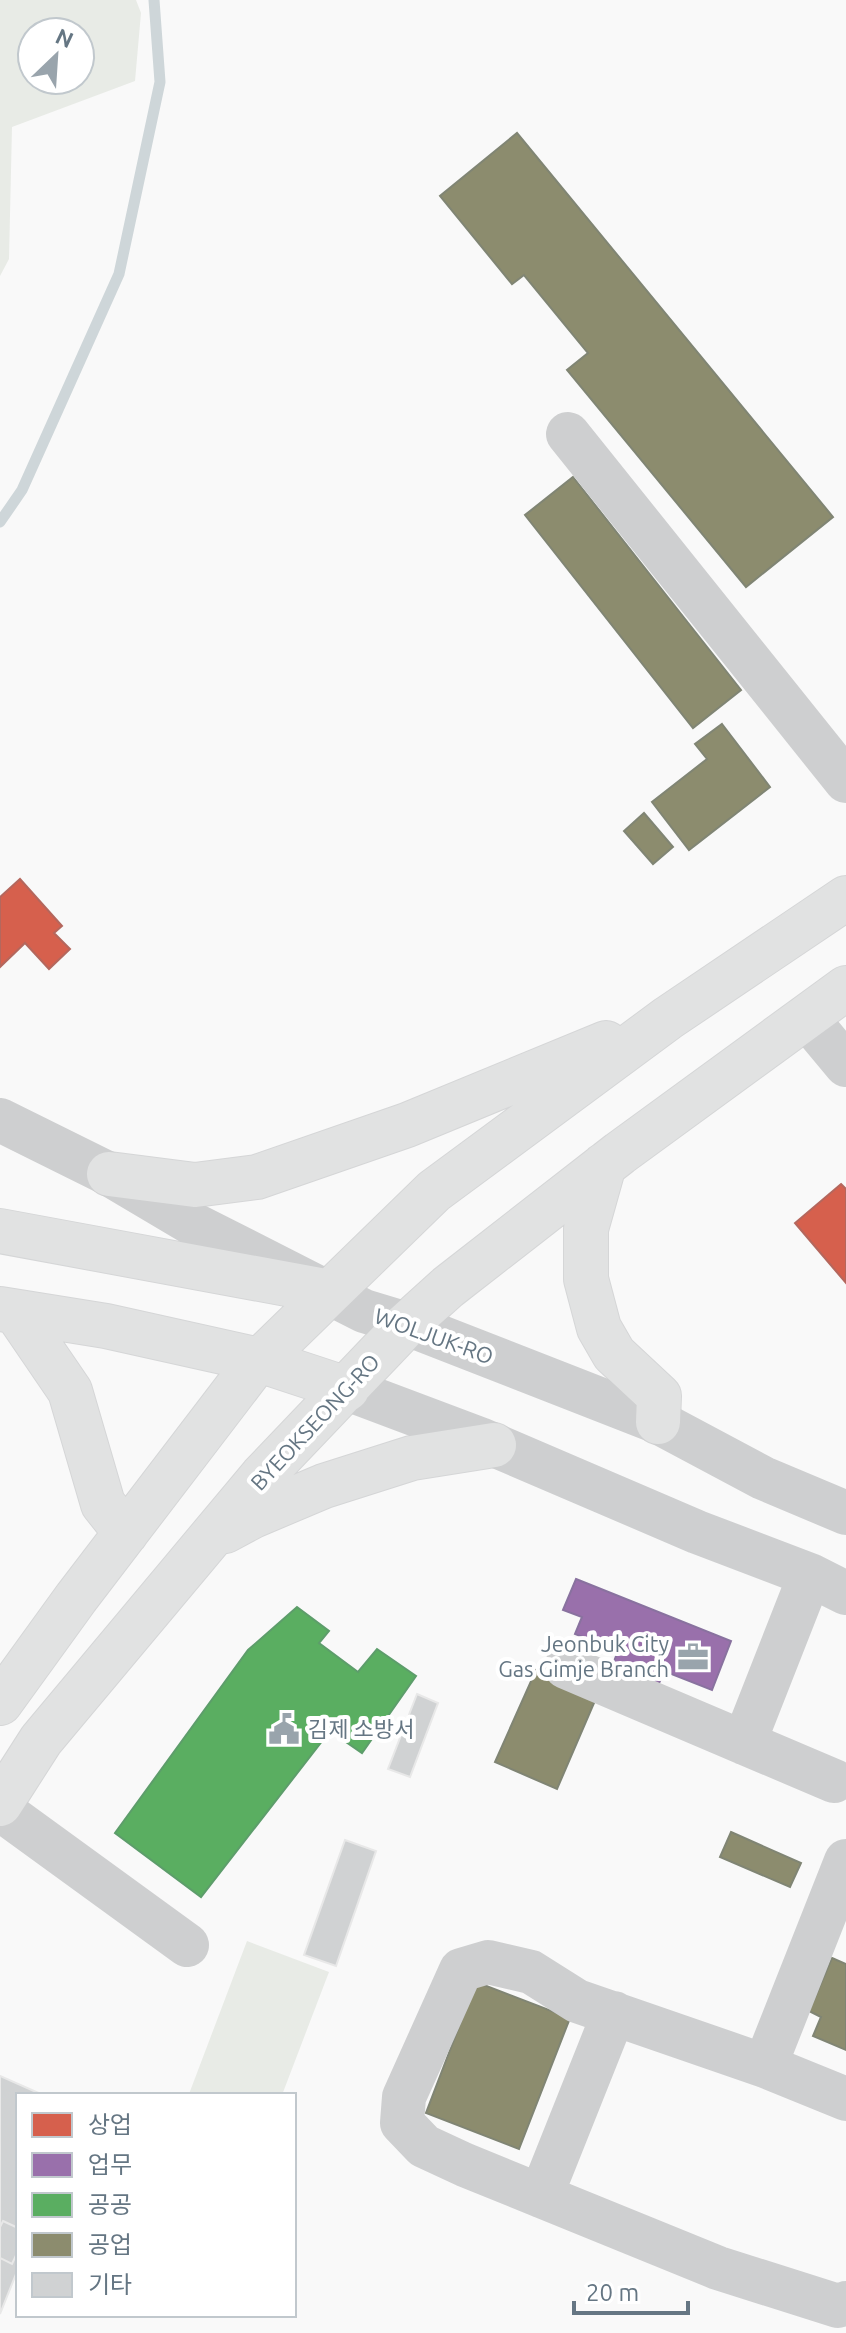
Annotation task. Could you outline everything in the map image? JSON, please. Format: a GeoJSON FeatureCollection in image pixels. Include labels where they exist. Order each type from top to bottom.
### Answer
{"type":"FeatureCollection","features":[{"type":"Feature","properties":{"kind":"main road"},"geometry":{"type":"LineString","coordinates":[[0,1703],[259,1360],[434,1191],[668,1018],[846,898]]}},
{"type":"Feature","properties":{"kind":"main road","name":"BYEOKSEONG-RO"},"geometry":{"type":"LineString","coordinates":[[0,1806],[41,1740],[262,1476],[407,1324],[448,1287],[604,1165],[846,988]]}},
{"type":"Feature","properties":{"kind":"main road"},"geometry":{"type":"LineString","coordinates":[[109,1174],[195,1185],[257,1177],[407,1125],[668,1018]]}},
{"type":"Feature","properties":{"kind":"main road"},"geometry":{"type":"LineString","coordinates":[[604,1165],[586,1229],[586,1279],[599,1328],[614,1354],[659,1396],[658,1422]]}},
{"type":"Feature","properties":{"kind":"main road","name":"WOLJUK-RO"},"geometry":{"type":"LineString","coordinates":[[0,1231],[330,1292]]}},
{"type":"Feature","properties":{"kind":"main road"},"geometry":{"type":"LineString","coordinates":[[8,1311],[106,1326],[259,1360],[347,1389]]}},
{"type":"Feature","properties":{"kind":"main road"},"geometry":{"type":"LineString","coordinates":[[8,1311],[70,1391],[103,1504],[126,1533]]}},
{"type":"Feature","properties":{"kind":"main road"},"geometry":{"type":"LineString","coordinates":[[209,1540],[253,1516],[324,1486],[412,1458],[494,1445]]}},
{"type":"Feature","properties":{"kind":"street"},"geometry":{"type":"LineString","coordinates":[[568,434],[846,781]]}},
{"type":"Feature","properties":{"kind":"street"},"geometry":{"type":"LineString","coordinates":[[806,1017],[846,1065]]}},
{"type":"Feature","properties":{"kind":"street"},"geometry":{"type":"LineString","coordinates":[[0,1120],[109,1174],[195,1225],[330,1292]]}},
{"type":"Feature","properties":{"kind":"street","name":"WOLJUK-RO"},"geometry":{"type":"LineString","coordinates":[[330,1292],[364,1311],[407,1324],[658,1422],[763,1478],[846,1513]]}},
{"type":"Feature","properties":{"kind":"street"},"geometry":{"type":"LineString","coordinates":[[347,1389],[494,1445],[828,1584],[744,1743]]}},
{"type":"Feature","properties":{"kind":"street"},"geometry":{"type":"LineString","coordinates":[[566,1667],[834,1781]]}},
{"type":"Feature","properties":{"kind":"street"},"geometry":{"type":"LineString","coordinates":[[0,1806],[187,1945]]}},
{"type":"Feature","properties":{"kind":"street"},"geometry":{"type":"LineString","coordinates":[[765,2066],[846,1861]]}},
{"type":"Feature","properties":{"kind":"street"},"geometry":{"type":"LineString","coordinates":[[846,2099],[765,2066],[577,2001],[531,1972],[488,1962],[461,1970],[404,2097],[402,2123],[424,2146],[718,2268],[838,2306],[846,2303]]}},
{"type":"Feature","properties":{"kind":"street"},"geometry":{"type":"LineString","coordinates":[[541,2196],[614,2013]]}},
{"type":"Feature","properties":{"kind":"shaded area"},"geometry":{"type":"Polygon","coordinates":[[[0,0],[136,0],[141,13],[135,81],[96,96],[96,16],[16,16],[16,96],[95,96],[12,127],[9,259],[0,276],[0,0]]]}},
{"type":"Feature","properties":{"kind":"shaded area"},"geometry":{"type":"Polygon","coordinates":[[[247,1941],[329,1972],[283,2093],[189,2093],[247,1941]]]}},
{"type":"Feature","properties":{"kind":"building: 상업"},"geometry":{"type":"Polygon","coordinates":[[[20,879],[62,926],[54,933],[70,949],[49,969],[25,943],[0,967],[0,897],[20,879]]]}},
{"type":"Feature","properties":{"kind":"building: 상업"},"geometry":{"type":"Polygon","coordinates":[[[841,1184],[846,1189],[846,1283],[795,1223],[841,1184]]]}},
{"type":"Feature","properties":{"kind":"building: 업무"},"geometry":{"type":"Polygon","coordinates":[[[576,1579],[731,1641],[712,1690],[664,1671],[655,1693],[609,1674],[618,1651],[575,1634],[582,1617],[563,1610],[576,1579]]]}},
{"type":"Feature","properties":{"kind":"building: 공공"},"geometry":{"type":"Polygon","coordinates":[[[297,1607],[329,1631],[319,1643],[358,1672],[377,1649],[416,1676],[362,1753],[330,1731],[201,1897],[115,1833],[248,1650],[297,1607]]]}},
{"type":"Feature","properties":{"kind":"building: 공업"},"geometry":{"type":"Polygon","coordinates":[[[517,133],[833,517],[746,587],[567,370],[588,353],[524,275],[512,284],[440,196],[517,133]]]}},
{"type":"Feature","properties":{"kind":"building: 공업"},"geometry":{"type":"Polygon","coordinates":[[[573,477],[741,690],[693,728],[525,515],[573,477]]]}},
{"type":"Feature","properties":{"kind":"building: 공업"},"geometry":{"type":"Polygon","coordinates":[[[722,724],[770,787],[689,850],[652,802],[707,759],[695,744],[722,724]]]}},
{"type":"Feature","properties":{"kind":"building: 공업"},"geometry":{"type":"Polygon","coordinates":[[[644,813],[673,847],[653,864],[624,831],[644,813]]]}},
{"type":"Feature","properties":{"kind":"building: 공업"},"geometry":{"type":"Polygon","coordinates":[[[536,1670],[597,1696],[557,1789],[495,1762],[536,1670]]]}},
{"type":"Feature","properties":{"kind":"building: 공업"},"geometry":{"type":"Polygon","coordinates":[[[731,1832],[801,1863],[790,1887],[720,1857],[731,1832]]]}},
{"type":"Feature","properties":{"kind":"building: 공업"},"geometry":{"type":"Polygon","coordinates":[[[832,1958],[846,1964],[846,2050],[813,2036],[821,2017],[809,2011],[832,1958]]]}},
{"type":"Feature","properties":{"kind":"building: 공업"},"geometry":{"type":"Polygon","coordinates":[[[476,1982],[570,2018],[519,2149],[426,2113],[476,1982]]]}},
{"type":"Feature","properties":{"kind":"building: 기타"},"geometry":{"type":"Polygon","coordinates":[[[417,1694],[438,1703],[410,1777],[388,1769],[417,1694]]]}},
{"type":"Feature","properties":{"kind":"building: 기타"},"geometry":{"type":"Polygon","coordinates":[[[345,1840],[376,1851],[336,1966],[304,1955],[345,1840]]]}},
{"type":"Feature","properties":{"kind":"building: 기타"},"geometry":{"type":"Polygon","coordinates":[[[0,2076],[38,2093],[16,2093],[16,2274],[0,2314],[0,2076]]]}},
{"type":"Feature","properties":{"kind":"building: 기타"},"geometry":{"type":"Polygon","coordinates":[[[3,2221],[16,2227],[16,2255],[12,2264],[0,2258],[0,2227],[3,2221]]]}},
{"type":"Feature","properties":{"kind":"waterway"},"geometry":{"type":"LineString","coordinates":[[0,522],[22,490],[119,274],[160,82],[154,0]]}},
{"type":"Feature","properties":{"kind":"place","name":"Jeonbuk City Gas Gimje Branch"},"geometry":{"type":"Point","coordinates":[693,1657]}},
{"type":"Feature","properties":{"kind":"place","name":"김제 소방서"},"geometry":{"type":"Point","coordinates":[284,1729]}}]}
